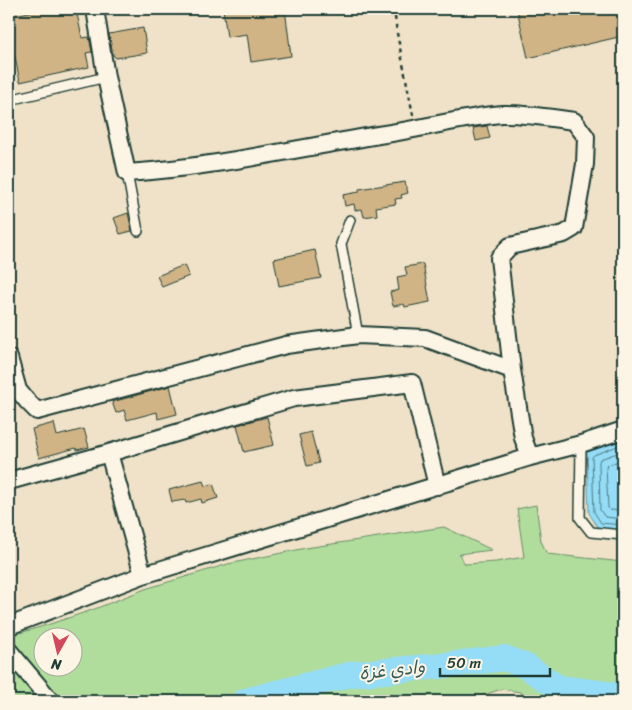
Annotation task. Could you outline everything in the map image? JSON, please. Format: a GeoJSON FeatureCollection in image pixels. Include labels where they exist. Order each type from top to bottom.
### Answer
{"type":"FeatureCollection","features":[{"type":"Feature","properties":{"kind":"street"},"geometry":{"type":"LineString","coordinates":[[94,9],[106,77],[127,173],[148,172],[249,157],[474,117],[504,114],[574,121],[586,137],[586,164],[574,228],[564,234],[510,246],[499,258],[512,370],[523,438],[530,457]]}},
{"type":"Feature","properties":{"kind":"street"},"geometry":{"type":"LineString","coordinates":[[9,358],[13,391],[38,411],[286,345],[358,336],[425,338],[512,370]]}},
{"type":"Feature","properties":{"kind":"street"},"geometry":{"type":"LineString","coordinates":[[9,481],[294,398],[412,384],[438,486]]}},
{"type":"Feature","properties":{"kind":"street"},"geometry":{"type":"LineString","coordinates":[[9,626],[143,575],[623,430]]}},
{"type":"Feature","properties":{"kind":"street"},"geometry":{"type":"LineString","coordinates":[[109,453],[143,575]]}},
{"type":"Feature","properties":{"kind":"street"},"geometry":{"type":"LineString","coordinates":[[9,651],[51,701]]}},
{"type":"Feature","properties":{"kind":"lane"},"geometry":{"type":"LineString","coordinates":[[9,100],[106,77]]}},
{"type":"Feature","properties":{"kind":"lane"},"geometry":{"type":"LineString","coordinates":[[127,173],[138,230]]}},
{"type":"Feature","properties":{"kind":"lane"},"geometry":{"type":"LineString","coordinates":[[350,220],[341,244],[358,336]]}},
{"type":"Feature","properties":{"kind":"lane"},"geometry":{"type":"LineString","coordinates":[[581,444],[580,518],[591,532],[623,535]]}},
{"type":"Feature","properties":{"kind":"path"},"geometry":{"type":"LineString","coordinates":[[394,9],[415,129]]}},
{"type":"Feature","properties":{"kind":"green space"},"geometry":{"type":"Polygon","coordinates":[[[536,505],[541,541],[547,554],[623,562],[623,701],[528,701],[520,692],[501,689],[468,701],[62,701],[43,678],[82,678],[82,628],[37,628],[92,610],[145,589],[228,564],[306,548],[444,527],[492,550],[459,554],[465,564],[496,562],[524,557],[517,509],[536,505]]]}},
{"type":"Feature","properties":{"kind":"green space"},"geometry":{"type":"Polygon","coordinates":[[[32,629],[32,664],[9,636],[32,629]]]}},
{"type":"Feature","properties":{"kind":"green space"},"geometry":{"type":"Polygon","coordinates":[[[9,664],[40,701],[9,701],[9,664]]]}},
{"type":"Feature","properties":{"kind":"water"},"geometry":{"type":"Polygon","coordinates":[[[623,439],[623,530],[598,528],[589,513],[587,452],[623,439]]]}},
{"type":"Feature","properties":{"kind":"building"},"geometry":{"type":"Polygon","coordinates":[[[45,9],[76,9],[82,38],[89,37],[92,52],[86,53],[89,67],[20,82],[9,28],[9,16],[45,9]]]}},
{"type":"Feature","properties":{"kind":"building"},"geometry":{"type":"Polygon","coordinates":[[[223,9],[285,9],[291,56],[251,62],[247,34],[227,37],[223,9]]]}},
{"type":"Feature","properties":{"kind":"building"},"geometry":{"type":"Polygon","coordinates":[[[517,9],[623,9],[623,36],[528,58],[517,9]]]}},
{"type":"Feature","properties":{"kind":"building"},"geometry":{"type":"Polygon","coordinates":[[[143,28],[147,53],[116,58],[113,55],[109,34],[143,28]]]}},
{"type":"Feature","properties":{"kind":"building"},"geometry":{"type":"Polygon","coordinates":[[[487,126],[490,138],[476,141],[473,128],[487,126]]]}},
{"type":"Feature","properties":{"kind":"building"},"geometry":{"type":"Polygon","coordinates":[[[405,182],[408,193],[401,195],[402,198],[395,199],[396,204],[376,207],[377,215],[364,217],[362,209],[355,210],[354,204],[345,206],[343,195],[359,192],[359,189],[405,182]]]}},
{"type":"Feature","properties":{"kind":"building"},"geometry":{"type":"Polygon","coordinates":[[[128,213],[132,231],[120,234],[114,218],[128,213]]]}},
{"type":"Feature","properties":{"kind":"building"},"geometry":{"type":"Polygon","coordinates":[[[315,250],[321,278],[279,286],[274,259],[315,250]]]}},
{"type":"Feature","properties":{"kind":"building"},"geometry":{"type":"Polygon","coordinates":[[[423,264],[430,302],[405,307],[404,304],[393,306],[390,292],[399,290],[397,277],[407,275],[405,267],[423,264]]]}},
{"type":"Feature","properties":{"kind":"building"},"geometry":{"type":"Polygon","coordinates":[[[184,265],[189,276],[162,287],[157,276],[184,265]]]}},
{"type":"Feature","properties":{"kind":"building"},"geometry":{"type":"Polygon","coordinates":[[[170,386],[177,414],[158,419],[157,412],[127,420],[124,410],[116,413],[112,402],[170,386]]]}},
{"type":"Feature","properties":{"kind":"building"},"geometry":{"type":"Polygon","coordinates":[[[267,417],[274,445],[244,452],[237,425],[267,417]]]}},
{"type":"Feature","properties":{"kind":"building"},"geometry":{"type":"Polygon","coordinates":[[[54,423],[57,436],[84,429],[89,447],[77,450],[76,448],[39,458],[32,429],[54,423]]]}},
{"type":"Feature","properties":{"kind":"building"},"geometry":{"type":"Polygon","coordinates":[[[311,432],[319,463],[307,466],[299,435],[311,432]]]}},
{"type":"Feature","properties":{"kind":"building"},"geometry":{"type":"Polygon","coordinates":[[[203,481],[205,486],[213,484],[218,498],[202,503],[201,499],[186,503],[185,500],[172,502],[169,490],[203,481]]]}},
{"type":"Feature","properties":{"kind":"waterway","name":"وادي غزة"},"geometry":{"type":"LineString","coordinates":[[245,701],[352,674],[505,658],[527,667],[559,688],[623,696]]}}]}
